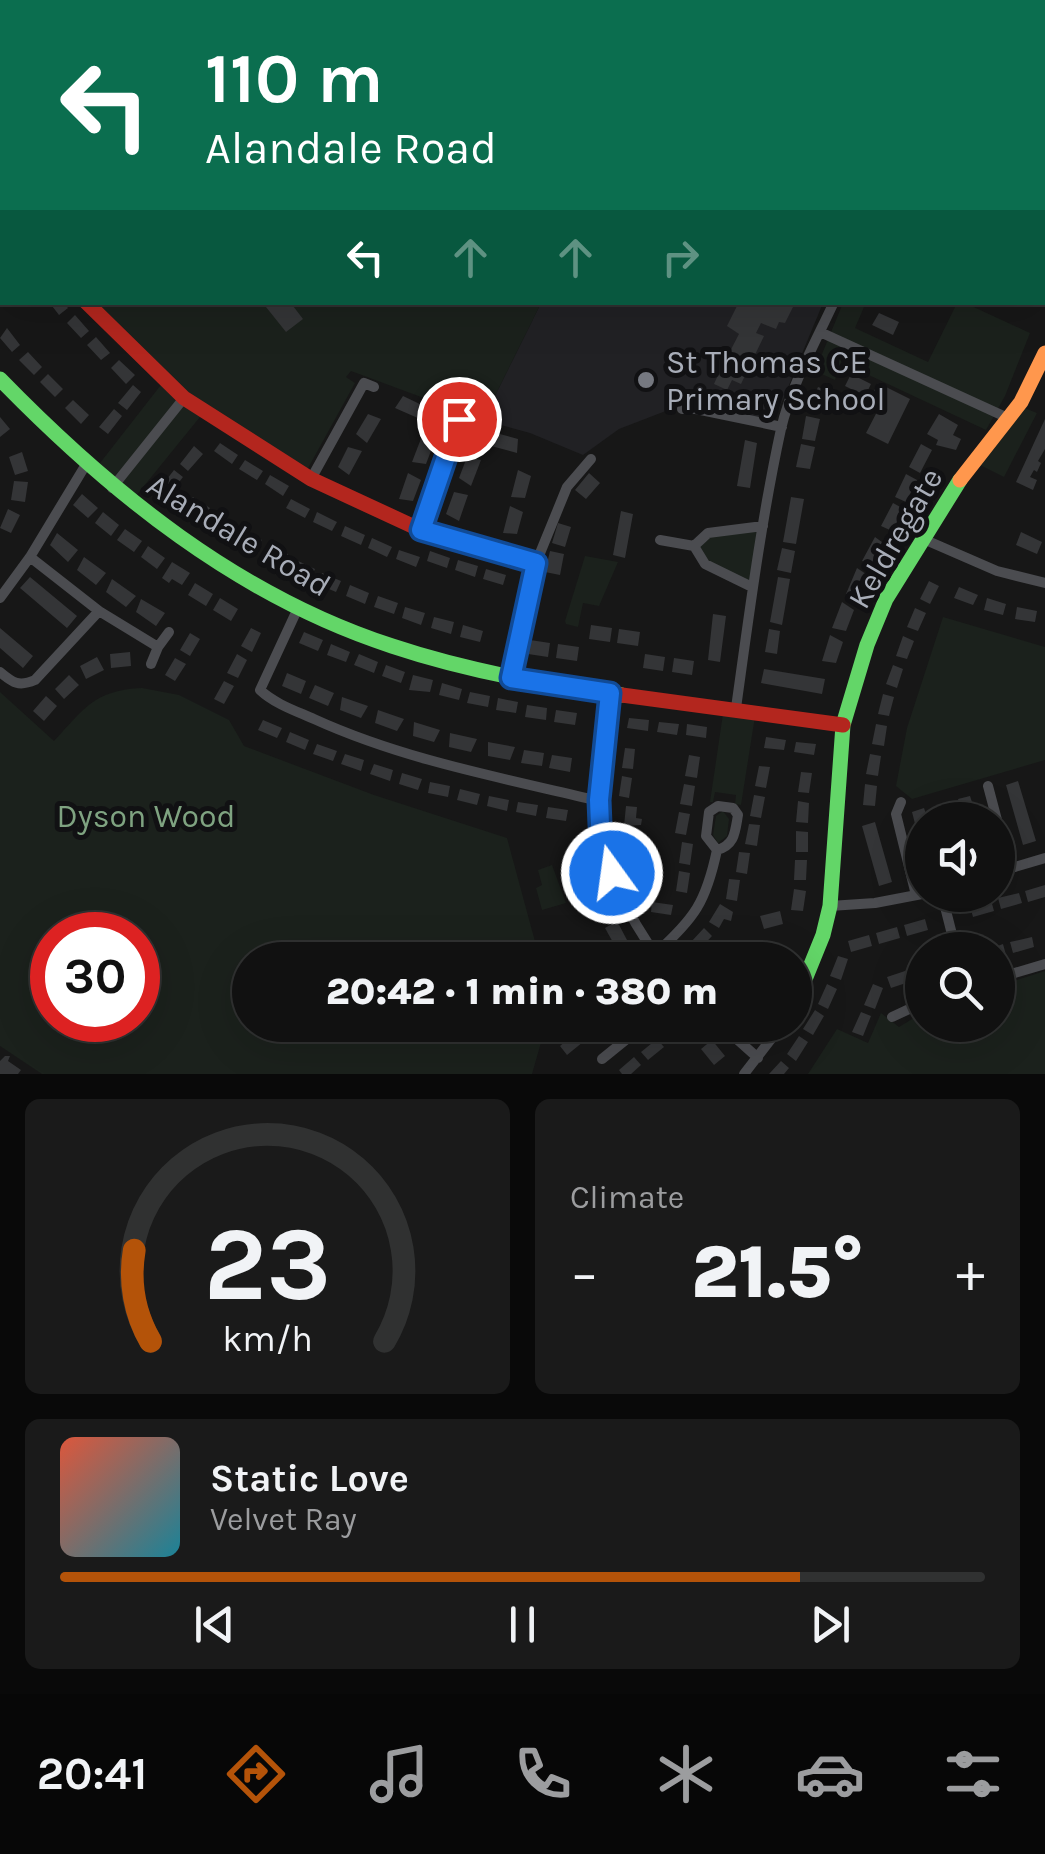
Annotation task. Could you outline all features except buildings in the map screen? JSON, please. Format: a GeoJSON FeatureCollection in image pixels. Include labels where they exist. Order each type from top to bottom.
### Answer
{"type":"FeatureCollection","features":[{"type":"Feature","properties":{"kind":"street"},"geometry":{"type":"LineString","coordinates":[[89,305],[184,398],[310,479],[421,530],[536,563]]}},
{"type":"Feature","properties":{"kind":"street"},"geometry":{"type":"LineString","coordinates":[[736,708],[752,587],[782,427],[833,305]]}},
{"type":"Feature","properties":{"kind":"street"},"geometry":{"type":"LineString","coordinates":[[820,332],[1008,418]]}},
{"type":"Feature","properties":{"kind":"street","name":"Keldregate"},"geometry":{"type":"LineString","coordinates":[[812,962],[830,906],[843,726],[867,645],[886,599],[921,538],[969,466],[1021,402],[1045,353]]}},
{"type":"Feature","properties":{"kind":"street","name":"Alandale Road"},"geometry":{"type":"LineString","coordinates":[[0,379],[85,466],[112,488],[194,547],[298,608],[342,627],[451,664],[511,678],[843,726]]}},
{"type":"Feature","properties":{"kind":"street"},"geometry":{"type":"LineString","coordinates":[[310,479],[364,382]]}},
{"type":"Feature","properties":{"kind":"street"},"geometry":{"type":"LineString","coordinates":[[696,409],[697,396]]}},
{"type":"Feature","properties":{"kind":"street"},"geometry":{"type":"LineString","coordinates":[[112,488],[184,398]]}},
{"type":"Feature","properties":{"kind":"street"},"geometry":{"type":"LineString","coordinates":[[682,409],[782,427]]}},
{"type":"Feature","properties":{"kind":"street"},"geometry":{"type":"LineString","coordinates":[[446,413],[476,424]]}},
{"type":"Feature","properties":{"kind":"street"},"geometry":{"type":"LineString","coordinates":[[421,530],[459,419]]}},
{"type":"Feature","properties":{"kind":"street"},"geometry":{"type":"LineString","coordinates":[[511,678],[536,563],[567,487],[591,459]]}},
{"type":"Feature","properties":{"kind":"street"},"geometry":{"type":"LineString","coordinates":[[0,598],[30,557],[85,466]]}},
{"type":"Feature","properties":{"kind":"street"},"geometry":{"type":"LineString","coordinates":[[694,546],[708,532],[764,526]]}},
{"type":"Feature","properties":{"kind":"street"},"geometry":{"type":"LineString","coordinates":[[921,538],[997,571],[1045,583]]}},
{"type":"Feature","properties":{"kind":"street"},"geometry":{"type":"LineString","coordinates":[[660,540],[694,546],[705,564],[752,587]]}},
{"type":"Feature","properties":{"kind":"street"},"geometry":{"type":"LineString","coordinates":[[30,557],[98,611],[158,647]]}},
{"type":"Feature","properties":{"kind":"street"},"geometry":{"type":"LineString","coordinates":[[298,608],[260,690],[270,699],[340,731],[426,759],[599,800]]}},
{"type":"Feature","properties":{"kind":"street"},"geometry":{"type":"LineString","coordinates":[[0,672],[14,684],[35,680],[98,611]]}},
{"type":"Feature","properties":{"kind":"street"},"geometry":{"type":"LineString","coordinates":[[151,664],[170,632]]}},
{"type":"Feature","properties":{"kind":"street"},"geometry":{"type":"LineString","coordinates":[[610,693],[600,825],[612,873],[649,942]]}},
{"type":"Feature","properties":{"kind":"street"},"geometry":{"type":"LineString","coordinates":[[988,786],[992,802]]}},
{"type":"Feature","properties":{"kind":"street"},"geometry":{"type":"LineString","coordinates":[[900,802],[896,814],[905,845]]}},
{"type":"Feature","properties":{"kind":"street"},"geometry":{"type":"LineString","coordinates":[[671,942],[708,890],[716,850]]}},
{"type":"Feature","properties":{"kind":"street"},"geometry":{"type":"LineString","coordinates":[[1015,867],[1045,858]]}},
{"type":"Feature","properties":{"kind":"street"},"geometry":{"type":"LineString","coordinates":[[830,906],[905,897]]}},
{"type":"Feature","properties":{"kind":"street"},"geometry":{"type":"LineString","coordinates":[[1015,973],[1045,964]]}},
{"type":"Feature","properties":{"kind":"street"},"geometry":{"type":"LineString","coordinates":[[892,1017],[905,1011]]}},
{"type":"Feature","properties":{"kind":"street"},"geometry":{"type":"LineString","coordinates":[[602,1059],[623,1042]]}},
{"type":"Feature","properties":{"kind":"street"},"geometry":{"type":"LineString","coordinates":[[740,1042],[758,1058]]}},
{"type":"Feature","properties":{"kind":"street"},"geometry":{"type":"LineString","coordinates":[[744,1074],[770,1042]]}},
{"type":"Feature","properties":{"kind":"shaded area","name":"St Thomas CE Primary School"},"geometry":{"type":"Polygon","coordinates":[[[540,305],[822,305],[774,421],[702,406],[702,392],[691,390],[689,402],[619,429],[583,455],[530,433],[483,420],[540,305]]]}},
{"type":"Feature","properties":{"kind":"green space"},"geometry":{"type":"Polygon","coordinates":[[[96,305],[540,305],[483,420],[351,371],[346,377],[355,383],[307,470],[188,393],[96,305]]]}},
{"type":"Feature","properties":{"kind":"green space"},"geometry":{"type":"Polygon","coordinates":[[[842,305],[864,307],[855,328],[928,362],[956,305],[969,305],[1030,333],[1005,396],[986,430],[841,362],[835,380],[815,371],[842,305]]]}},
{"type":"Feature","properties":{"kind":"green space"},"geometry":{"type":"Polygon","coordinates":[[[164,381],[204,412],[131,502],[93,472],[164,381]]]}},
{"type":"Feature","properties":{"kind":"green space"},"geometry":{"type":"Polygon","coordinates":[[[1022,407],[1037,413],[1004,477],[978,464],[1022,407]]]}},
{"type":"Feature","properties":{"kind":"green space"},"geometry":{"type":"Polygon","coordinates":[[[763,526],[752,587],[699,557],[700,538],[763,526]]]}},
{"type":"Feature","properties":{"kind":"green space"},"geometry":{"type":"Polygon","coordinates":[[[585,556],[618,562],[599,606],[583,603],[578,627],[565,621],[585,556]]]}},
{"type":"Feature","properties":{"kind":"green space"},"geometry":{"type":"Polygon","coordinates":[[[943,617],[1045,647],[1045,760],[912,799],[896,786],[907,728],[943,617]]]}},
{"type":"Feature","properties":{"kind":"green space","name":"Dyson Wood"},"geometry":{"type":"Polygon","coordinates":[[[142,688],[179,695],[229,720],[244,746],[374,795],[507,838],[535,942],[232,942],[232,1042],[541,1042],[532,1074],[42,1074],[0,1046],[0,692],[54,741],[91,703],[112,693],[142,688]]]}},
{"type":"Feature","properties":{"kind":"green space"},"geometry":{"type":"Polygon","coordinates":[[[724,707],[756,710],[741,805],[735,804],[736,795],[715,792],[710,802],[724,707]]]}},
{"type":"Feature","properties":{"kind":"green space"},"geometry":{"type":"Polygon","coordinates":[[[723,811],[729,819],[727,836],[718,843],[713,835],[716,816],[723,811]]]}},
{"type":"Feature","properties":{"kind":"green space"},"geometry":{"type":"Polygon","coordinates":[[[552,865],[566,903],[542,910],[536,888],[542,885],[538,870],[552,865]]]}},
{"type":"Feature","properties":{"kind":"green space"},"geometry":{"type":"Polygon","coordinates":[[[1045,971],[1045,1074],[808,1074],[837,1029],[868,1043],[881,1013],[899,1027],[905,1023],[905,1042],[1015,1042],[1015,981],[1045,971]]]}},
{"type":"Feature","properties":{"kind":"traffic: fast"},"geometry":{"type":"LineString","coordinates":[[0,379],[86,462],[132,500],[230,570],[281,599],[335,625],[420,655],[506,676],[622,695]]}},
{"type":"Feature","properties":{"kind":"traffic: fast"},"geometry":{"type":"LineString","coordinates":[[812,962],[830,906],[843,725],[867,645],[886,599],[960,480]]}},
{"type":"Feature","properties":{"kind":"traffic: slow"},"geometry":{"type":"LineString","coordinates":[[960,480],[1021,402],[1045,353]]}},
{"type":"Feature","properties":{"kind":"traffic: jam"},"geometry":{"type":"LineString","coordinates":[[89,305],[184,398],[311,479],[421,530],[536,563]]}},
{"type":"Feature","properties":{"kind":"traffic: jam"},"geometry":{"type":"LineString","coordinates":[[622,695],[843,725]]}},
{"type":"Feature","properties":{"kind":"place","name":"St Thomas CE Primary School"},"geometry":{"type":"Point","coordinates":[646,380]}},
{"type":"Feature","properties":{"kind":"route"},"geometry":{"type":"LineString","coordinates":[[459,419],[421,530],[536,563],[511,678],[610,693],[599,800],[600,825],[612,873]]}}]}
